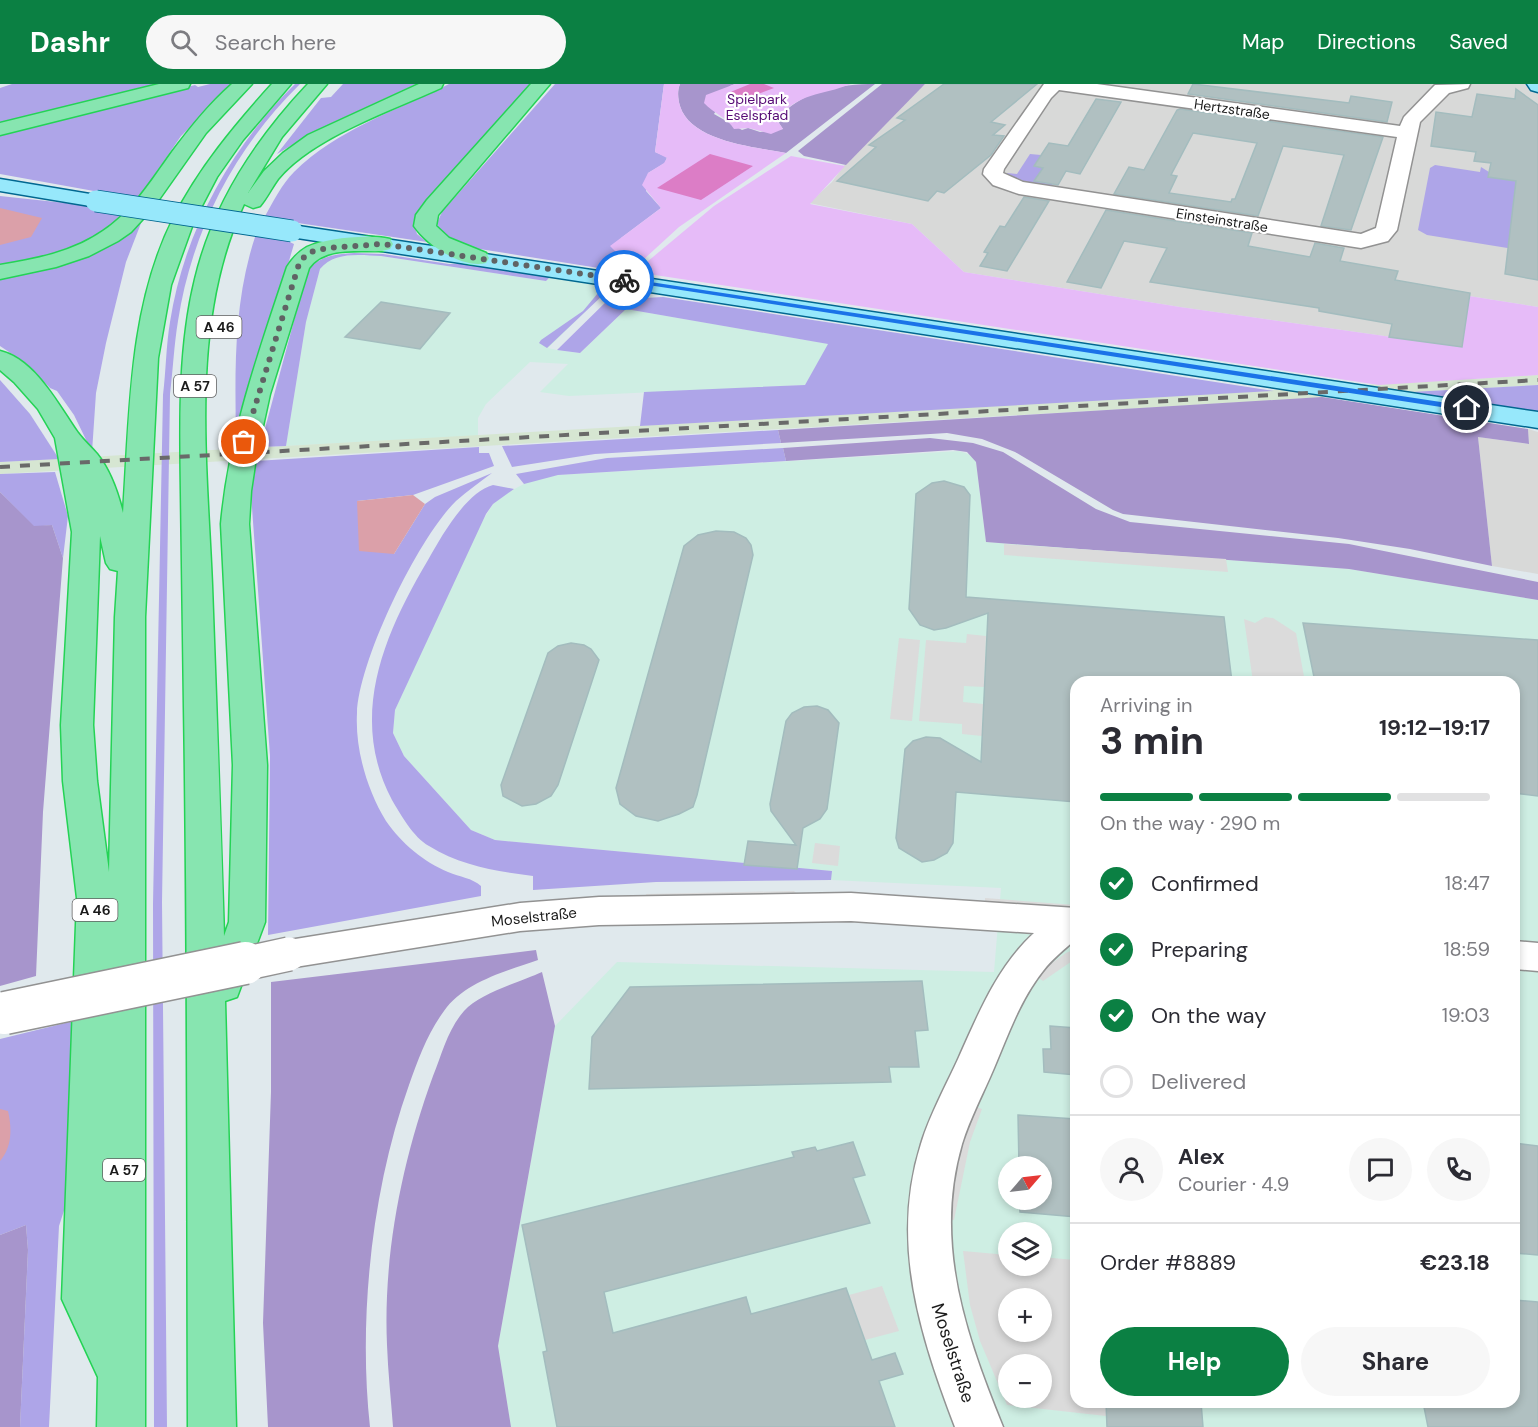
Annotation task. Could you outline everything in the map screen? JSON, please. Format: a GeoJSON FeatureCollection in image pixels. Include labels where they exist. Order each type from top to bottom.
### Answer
{"type":"FeatureCollection","features":[{"type":"Feature","properties":{"kind":"highway"},"geometry":{"type":"LineString","coordinates":[[0,129],[181,84]]}},
{"type":"Feature","properties":{"kind":"highway"},"geometry":{"type":"LineString","coordinates":[[0,272],[57,260],[103,241],[123,228],[203,125],[243,84]]}},
{"type":"Feature","properties":{"kind":"highway","name":"A 57"},"geometry":{"type":"LineString","coordinates":[[121,1427],[130,617],[142,401],[153,313],[160,285],[183,221],[207,177],[236,136],[282,84]]}},
{"type":"Feature","properties":{"kind":"highway","name":"A 57"},"geometry":{"type":"LineString","coordinates":[[212,1427],[204,861],[193,431],[195,363],[200,310],[222,227],[243,181],[281,125],[318,84]]}},
{"type":"Feature","properties":{"kind":"highway","name":"A 46"},"geometry":{"type":"LineString","coordinates":[[199,675],[219,614],[213,481],[215,350],[223,299],[238,234],[248,209],[271,175],[290,157],[315,139],[434,84]]}},
{"type":"Feature","properties":{"kind":"highway"},"geometry":{"type":"LineString","coordinates":[[478,258],[458,248],[441,244],[430,236],[424,226],[427,215],[434,204],[541,84]]}},
{"type":"Feature","properties":{"kind":"highway"},"geometry":{"type":"LineString","coordinates":[[159,184],[155,205],[153,259],[160,285]]}},
{"type":"Feature","properties":{"kind":"highway"},"geometry":{"type":"LineString","coordinates":[[205,1042],[247,922],[250,765],[235,524],[236,488],[244,442],[302,259],[311,252],[327,248],[382,244]]}},
{"type":"Feature","properties":{"kind":"highway","name":"A 46"},"geometry":{"type":"LineString","coordinates":[[0,358],[23,376],[49,406],[68,438],[88,460],[104,492],[112,521],[130,617]]}},
{"type":"Feature","properties":{"kind":"highway","name":"A 46"},"geometry":{"type":"LineString","coordinates":[[68,438],[86,532],[77,725],[80,781],[95,898],[84,1299],[122,1375]]}},
{"type":"Feature","properties":{"kind":"main road"},"geometry":{"type":"LineString","coordinates":[[0,185],[1538,420]]}},
{"type":"Feature","properties":{"kind":"street","name":"Einsteinstraße"},"geometry":{"type":"LineString","coordinates":[[1055,84],[1044,94],[993,169],[993,174],[1000,181],[1020,188],[1349,240],[1371,239],[1386,230],[1411,121],[1442,89],[1461,84]]}},
{"type":"Feature","properties":{"kind":"street","name":"Hertzstraße"},"geometry":{"type":"LineString","coordinates":[[1055,84],[1407,133]]}},
{"type":"Feature","properties":{"kind":"street","name":"Moselstraße"},"geometry":{"type":"LineString","coordinates":[[2,1013],[289,954],[520,917],[599,911],[851,907],[1070,921]]}},
{"type":"Feature","properties":{"kind":"street","name":"Moselstraße"},"geometry":{"type":"LineString","coordinates":[[979,1427],[948,1350],[933,1290],[928,1225],[933,1179],[947,1130],[1006,995],[1032,959],[1070,924]]}},
{"type":"Feature","properties":{"kind":"street"},"geometry":{"type":"LineString","coordinates":[[1520,956],[1538,957]]}},
{"type":"Feature","properties":{"kind":"shaded area"},"geometry":{"type":"Polygon","coordinates":[[[12,84],[164,84],[0,124],[0,88],[12,84]]]}},
{"type":"Feature","properties":{"kind":"shaded area"},"geometry":{"type":"Polygon","coordinates":[[[210,84],[234,84],[181,136],[138,199],[0,174],[0,135],[195,85],[198,87],[210,84]]]}},
{"type":"Feature","properties":{"kind":"shaded area"},"geometry":{"type":"Polygon","coordinates":[[[295,84],[300,84],[255,135],[237,163],[206,223],[185,287],[178,321],[170,394],[162,902],[167,1427],[154,1427],[153,904],[163,395],[168,340],[177,289],[186,256],[213,193],[250,136],[295,84]]]}},
{"type":"Feature","properties":{"kind":"shaded area"},"geometry":{"type":"Polygon","coordinates":[[[343,84],[416,84],[317,130],[277,154],[321,98],[331,97],[343,84]]]}},
{"type":"Feature","properties":{"kind":"shaded area"},"geometry":{"type":"Polygon","coordinates":[[[449,84],[533,84],[420,210],[414,223],[417,234],[427,242],[264,218],[286,182],[311,157],[348,132],[449,84]]]}},
{"type":"Feature","properties":{"kind":"shaded area"},"geometry":{"type":"Polygon","coordinates":[[[555,84],[664,84],[655,152],[667,157],[665,163],[648,173],[646,191],[661,208],[621,238],[617,261],[631,271],[630,273],[467,247],[444,236],[437,223],[442,212],[555,84]]]}},
{"type":"Feature","properties":{"kind":"shaded area"},"geometry":{"type":"Polygon","coordinates":[[[680,84],[735,84],[730,86],[714,114],[742,130],[748,128],[760,132],[783,129],[777,120],[786,110],[808,96],[834,88],[875,84],[786,153],[726,141],[697,128],[686,118],[680,106],[678,89],[680,84]]]}},
{"type":"Feature","properties":{"kind":"shaded area"},"geometry":{"type":"Polygon","coordinates":[[[750,84],[764,84],[774,88],[745,99],[728,93],[750,84]]]}},
{"type":"Feature","properties":{"kind":"shaded area"},"geometry":{"type":"Polygon","coordinates":[[[882,84],[925,84],[846,165],[804,156],[798,151],[882,84]]]}},
{"type":"Feature","properties":{"kind":"shaded area"},"geometry":{"type":"Polygon","coordinates":[[[925,84],[1529,84],[1538,93],[1538,307],[1469,296],[1462,347],[1180,307],[964,272],[912,224],[809,203],[832,182],[849,159],[925,84]]]}},
{"type":"Feature","properties":{"kind":"shaded area"},"geometry":{"type":"Polygon","coordinates":[[[710,154],[753,166],[701,200],[657,188],[710,154]]]}},
{"type":"Feature","properties":{"kind":"shaded area"},"geometry":{"type":"Polygon","coordinates":[[[1030,154],[1041,155],[1034,166],[1055,170],[1059,175],[1051,187],[1023,182],[1008,176],[1007,173],[1017,174],[1030,154]]]}},
{"type":"Feature","properties":{"kind":"shaded area"},"geometry":{"type":"Polygon","coordinates":[[[1435,165],[1480,172],[1481,167],[1489,172],[1489,177],[1516,181],[1538,253],[1427,235],[1418,230],[1430,168],[1435,165]]]}},
{"type":"Feature","properties":{"kind":"shaded area"},"geometry":{"type":"Polygon","coordinates":[[[0,196],[93,206],[126,216],[112,227],[82,243],[51,254],[0,266],[0,196]]]}},
{"type":"Feature","properties":{"kind":"shaded area"},"geometry":{"type":"Polygon","coordinates":[[[0,208],[42,218],[31,237],[0,245],[0,208]]]}},
{"type":"Feature","properties":{"kind":"shaded area"},"geometry":{"type":"Polygon","coordinates":[[[143,218],[126,262],[106,343],[96,393],[92,452],[74,415],[57,391],[50,388],[27,364],[0,346],[0,274],[24,271],[143,218]]]}},
{"type":"Feature","properties":{"kind":"shaded area"},"geometry":{"type":"Polygon","coordinates":[[[256,234],[279,237],[294,244],[236,442],[236,363],[239,311],[248,260],[256,234]]]}},
{"type":"Feature","properties":{"kind":"shaded area"},"geometry":{"type":"Polygon","coordinates":[[[354,253],[383,254],[449,264],[475,264],[550,277],[546,281],[365,255],[348,255],[326,263],[320,269],[306,322],[286,446],[260,447],[308,269],[329,256],[354,253]]]}},
{"type":"Feature","properties":{"kind":"shaded area"},"geometry":{"type":"Polygon","coordinates":[[[381,256],[546,281],[550,277],[612,286],[548,348],[557,350],[580,353],[626,309],[829,344],[805,385],[569,396],[540,392],[568,364],[530,362],[486,404],[478,418],[478,436],[286,446],[306,322],[320,269],[326,262],[339,257],[381,256]]]}},
{"type":"Feature","properties":{"kind":"shaded area"},"geometry":{"type":"Polygon","coordinates":[[[598,293],[604,294],[547,348],[539,343],[583,311],[598,293]]]}},
{"type":"Feature","properties":{"kind":"shaded area"},"geometry":{"type":"Polygon","coordinates":[[[615,293],[644,298],[663,297],[1274,391],[640,426],[644,392],[805,385],[828,344],[626,309],[580,353],[557,350],[615,293]]]}},
{"type":"Feature","properties":{"kind":"shaded area"},"geometry":{"type":"Polygon","coordinates":[[[1538,375],[1538,385],[0,474],[0,462],[1538,375]]]}},
{"type":"Feature","properties":{"kind":"shaded area"},"geometry":{"type":"Polygon","coordinates":[[[0,380],[30,414],[59,459],[0,462],[0,380]]]}},
{"type":"Feature","properties":{"kind":"shaded area"},"geometry":{"type":"Polygon","coordinates":[[[1538,385],[1538,412],[1411,392],[1538,385]]]}},
{"type":"Feature","properties":{"kind":"shaded area"},"geometry":{"type":"Polygon","coordinates":[[[1322,397],[1528,429],[1529,444],[1478,437],[1492,566],[1410,549],[1338,538],[1123,514],[1015,452],[982,439],[947,433],[781,443],[778,430],[1322,397]]]}},
{"type":"Feature","properties":{"kind":"shaded area"},"geometry":{"type":"Polygon","coordinates":[[[1528,429],[1538,432],[1538,574],[1492,566],[1478,437],[1529,444],[1528,429]]]}},
{"type":"Feature","properties":{"kind":"shaded area"},"geometry":{"type":"Polygon","coordinates":[[[778,430],[781,443],[595,454],[512,467],[502,446],[778,430]]]}},
{"type":"Feature","properties":{"kind":"shaded area"},"geometry":{"type":"Polygon","coordinates":[[[930,438],[973,443],[1003,452],[1096,509],[1130,522],[1349,544],[1538,582],[1538,600],[1349,569],[986,542],[976,462],[967,452],[953,450],[786,461],[783,448],[930,438]]]}},
{"type":"Feature","properties":{"kind":"shaded area"},"geometry":{"type":"Polygon","coordinates":[[[479,447],[479,453],[489,453],[494,466],[413,495],[357,501],[394,554],[425,504],[435,497],[492,473],[456,501],[425,542],[409,570],[379,632],[368,663],[360,690],[357,727],[360,755],[368,783],[386,821],[406,844],[422,857],[439,868],[470,879],[481,886],[481,896],[268,935],[270,756],[251,494],[256,461],[479,447]]]}},
{"type":"Feature","properties":{"kind":"shaded area"},"geometry":{"type":"Polygon","coordinates":[[[783,448],[786,461],[558,475],[524,484],[516,474],[607,458],[783,448]]]}},
{"type":"Feature","properties":{"kind":"shaded area"},"geometry":{"type":"Polygon","coordinates":[[[959,451],[971,455],[976,462],[986,542],[1349,569],[1538,600],[1538,1427],[511,1427],[498,1346],[555,1026],[617,962],[994,972],[1001,888],[831,880],[831,871],[495,840],[471,830],[404,756],[393,733],[395,710],[477,530],[493,504],[507,493],[533,479],[558,475],[959,451]]]}},
{"type":"Feature","properties":{"kind":"shaded area"},"geometry":{"type":"Polygon","coordinates":[[[55,472],[68,516],[63,558],[52,525],[34,527],[0,492],[0,474],[55,472]]]}},
{"type":"Feature","properties":{"kind":"shaded area"},"geometry":{"type":"Polygon","coordinates":[[[493,485],[514,489],[493,504],[486,514],[395,710],[393,733],[404,756],[471,830],[495,840],[832,871],[831,880],[656,882],[533,890],[533,876],[492,870],[466,863],[429,846],[413,831],[392,800],[379,769],[373,738],[372,707],[377,677],[398,617],[440,540],[455,516],[473,496],[493,485]]]}},
{"type":"Feature","properties":{"kind":"shaded area"},"geometry":{"type":"Polygon","coordinates":[[[0,492],[34,526],[52,525],[63,558],[43,812],[36,976],[0,986],[0,492]]]}},
{"type":"Feature","properties":{"kind":"shaded area"},"geometry":{"type":"Polygon","coordinates":[[[413,495],[425,504],[394,554],[359,551],[357,501],[413,495]]]}},
{"type":"Feature","properties":{"kind":"shaded area"},"geometry":{"type":"Polygon","coordinates":[[[1004,544],[1226,559],[1228,572],[1004,555],[1004,544]]]}},
{"type":"Feature","properties":{"kind":"shaded area"},"geometry":{"type":"Polygon","coordinates":[[[1265,617],[1273,618],[1296,633],[1304,676],[1252,676],[1244,619],[1255,623],[1265,617]]]}},
{"type":"Feature","properties":{"kind":"shaded area"},"geometry":{"type":"Polygon","coordinates":[[[967,634],[986,636],[984,687],[964,686],[963,702],[983,704],[982,736],[962,734],[962,724],[919,721],[926,640],[966,643],[967,634]]]}},
{"type":"Feature","properties":{"kind":"shaded area"},"geometry":{"type":"Polygon","coordinates":[[[899,638],[920,640],[912,721],[890,719],[899,638]]]}},
{"type":"Feature","properties":{"kind":"shaded area"},"geometry":{"type":"Polygon","coordinates":[[[815,843],[840,846],[838,866],[812,863],[815,843]]]}},
{"type":"Feature","properties":{"kind":"shaded area"},"geometry":{"type":"Polygon","coordinates":[[[794,891],[801,898],[646,902],[646,894],[794,891]]]}},
{"type":"Feature","properties":{"kind":"shaded area"},"geometry":{"type":"Polygon","coordinates":[[[985,898],[1070,905],[1070,913],[985,906],[985,898]]]}},
{"type":"Feature","properties":{"kind":"shaded area"},"geometry":{"type":"Polygon","coordinates":[[[536,950],[538,960],[474,985],[452,1001],[428,1038],[409,1085],[386,1167],[371,1254],[366,1342],[370,1427],[268,1427],[263,1323],[271,1092],[271,982],[536,950]]]}},
{"type":"Feature","properties":{"kind":"shaded area"},"geometry":{"type":"Polygon","coordinates":[[[1070,951],[1070,962],[1043,981],[1035,975],[1070,951]]]}},
{"type":"Feature","properties":{"kind":"shaded area"},"geometry":{"type":"Polygon","coordinates":[[[542,972],[555,1026],[498,1346],[511,1427],[393,1427],[387,1345],[388,1277],[397,1209],[422,1108],[446,1042],[464,1011],[490,993],[542,972]]]}},
{"type":"Feature","properties":{"kind":"shaded area"},"geometry":{"type":"Polygon","coordinates":[[[78,1020],[74,1180],[59,1226],[49,1427],[20,1427],[28,1250],[26,1225],[0,1235],[0,1039],[78,1020]]]}},
{"type":"Feature","properties":{"kind":"shaded area"},"geometry":{"type":"Polygon","coordinates":[[[974,1106],[982,1109],[970,1142],[954,1220],[946,1219],[961,1140],[974,1106]]]}},
{"type":"Feature","properties":{"kind":"shaded area"},"geometry":{"type":"Polygon","coordinates":[[[0,1109],[8,1111],[10,1131],[7,1150],[0,1161],[0,1109]]]}},
{"type":"Feature","properties":{"kind":"shaded area"},"geometry":{"type":"Polygon","coordinates":[[[26,1225],[28,1250],[20,1427],[0,1427],[0,1235],[26,1225]]]}},
{"type":"Feature","properties":{"kind":"shaded area"},"geometry":{"type":"Polygon","coordinates":[[[963,1251],[998,1254],[998,1276],[1052,1276],[1052,1258],[1070,1260],[1070,1408],[1106,1408],[1106,1416],[1034,1408],[1052,1408],[1052,1354],[998,1354],[998,1384],[980,1341],[970,1305],[963,1251]]]}},
{"type":"Feature","properties":{"kind":"shaded area"},"geometry":{"type":"Polygon","coordinates":[[[882,1286],[899,1331],[865,1340],[849,1295],[882,1286]]]}},
{"type":"Feature","properties":{"kind":"green space"},"geometry":{"type":"Polygon","coordinates":[[[664,84],[680,84],[678,95],[680,106],[686,118],[697,128],[726,141],[786,153],[679,227],[631,271],[617,261],[617,253],[610,246],[661,208],[642,185],[648,173],[664,163],[667,158],[655,152],[664,84]]]}},
{"type":"Feature","properties":{"kind":"green space","name":"Spielpark Eselspfad"},"geometry":{"type":"Polygon","coordinates":[[[735,84],[851,84],[793,104],[777,120],[783,129],[771,134],[749,128],[734,129],[704,103],[706,95],[735,84]]]}},
{"type":"Feature","properties":{"kind":"green space"},"geometry":{"type":"Polygon","coordinates":[[[791,156],[845,166],[810,204],[912,224],[964,272],[1180,307],[1462,347],[1469,296],[1538,307],[1538,375],[1379,385],[635,272],[714,206],[791,156]]]}},
{"type":"Feature","properties":{"kind":"building"},"geometry":{"type":"Polygon","coordinates":[[[944,84],[1037,84],[991,122],[1005,125],[993,135],[1004,136],[991,155],[944,193],[937,191],[928,201],[837,181],[876,147],[869,145],[905,120],[897,118],[944,84]]]}},
{"type":"Feature","properties":{"kind":"building"},"geometry":{"type":"Polygon","coordinates":[[[1193,84],[1349,103],[1351,96],[1392,102],[1387,122],[1188,94],[1193,84]]]}},
{"type":"Feature","properties":{"kind":"building"},"geometry":{"type":"Polygon","coordinates":[[[1516,89],[1538,105],[1538,280],[1505,274],[1516,181],[1488,177],[1491,163],[1474,161],[1476,152],[1431,146],[1436,112],[1472,117],[1477,94],[1515,99],[1516,89]]]}},
{"type":"Feature","properties":{"kind":"building"},"geometry":{"type":"Polygon","coordinates":[[[1096,99],[1121,102],[1080,174],[1066,171],[1058,185],[1034,181],[1043,168],[1034,166],[1049,143],[1068,146],[1096,99]]]}},
{"type":"Feature","properties":{"kind":"building"},"geometry":{"type":"Polygon","coordinates":[[[1177,110],[1383,137],[1351,230],[1321,226],[1344,155],[1283,146],[1258,216],[1114,194],[1129,167],[1144,170],[1177,110]],[[1193,133],[1171,175],[1177,176],[1169,193],[1231,202],[1235,199],[1257,143],[1193,133]]]}},
{"type":"Feature","properties":{"kind":"building"},"geometry":{"type":"Polygon","coordinates":[[[1024,197],[1049,201],[1007,271],[980,266],[988,253],[984,252],[1000,226],[1005,227],[1024,197]]]}},
{"type":"Feature","properties":{"kind":"building"},"geometry":{"type":"Polygon","coordinates":[[[1106,210],[1252,233],[1248,246],[1310,257],[1315,243],[1344,248],[1340,261],[1398,271],[1395,280],[1470,293],[1462,347],[1389,337],[1392,324],[1319,311],[1319,308],[1150,282],[1167,248],[1124,241],[1101,288],[1067,282],[1106,210]]]}},
{"type":"Feature","properties":{"kind":"building"},"geometry":{"type":"Polygon","coordinates":[[[381,302],[450,313],[420,349],[345,337],[381,302]]]}},
{"type":"Feature","properties":{"kind":"building"},"geometry":{"type":"Polygon","coordinates":[[[944,481],[964,487],[970,495],[966,597],[1224,617],[1231,676],[1070,676],[1070,802],[956,792],[953,843],[947,853],[934,860],[922,862],[899,848],[896,838],[905,749],[913,741],[926,737],[940,738],[981,762],[988,613],[934,630],[920,625],[909,609],[916,494],[932,483],[944,481]]]}},
{"type":"Feature","properties":{"kind":"building"},"geometry":{"type":"Polygon","coordinates":[[[716,531],[734,532],[746,538],[751,545],[753,555],[697,795],[693,807],[679,814],[658,821],[636,816],[620,804],[616,788],[684,546],[698,535],[716,531]]]}},
{"type":"Feature","properties":{"kind":"building"},"geometry":{"type":"Polygon","coordinates":[[[1303,623],[1538,640],[1538,796],[1520,794],[1520,676],[1314,676],[1303,623]]]}},
{"type":"Feature","properties":{"kind":"building"},"geometry":{"type":"Polygon","coordinates":[[[571,643],[584,645],[591,649],[599,660],[558,785],[551,796],[536,804],[522,806],[503,796],[501,785],[548,653],[558,646],[571,643]]]}},
{"type":"Feature","properties":{"kind":"building"},"geometry":{"type":"Polygon","coordinates":[[[817,706],[828,710],[839,723],[827,809],[820,819],[803,828],[797,869],[744,865],[748,841],[796,845],[771,811],[770,804],[786,721],[792,713],[804,707],[817,706]]]}},
{"type":"Feature","properties":{"kind":"building"},"geometry":{"type":"Polygon","coordinates":[[[922,981],[928,1030],[915,1031],[919,1067],[889,1067],[891,1082],[589,1089],[592,1037],[630,987],[922,981]]]}},
{"type":"Feature","properties":{"kind":"building"},"geometry":{"type":"Polygon","coordinates":[[[1050,1026],[1070,1028],[1070,1074],[1044,1072],[1043,1049],[1051,1049],[1050,1026]]]}},
{"type":"Feature","properties":{"kind":"building"},"geometry":{"type":"Polygon","coordinates":[[[1018,1115],[1070,1119],[1070,1216],[1020,1212],[1020,1210],[1052,1210],[1052,1156],[1019,1156],[1018,1115]]]}},
{"type":"Feature","properties":{"kind":"building"},"geometry":{"type":"Polygon","coordinates":[[[853,1142],[865,1175],[853,1178],[870,1223],[604,1292],[613,1333],[746,1297],[751,1314],[846,1288],[872,1360],[895,1353],[903,1374],[879,1381],[895,1427],[557,1427],[543,1352],[547,1351],[522,1225],[794,1157],[792,1152],[815,1147],[817,1151],[853,1142]]]}},
{"type":"Feature","properties":{"kind":"building"},"geometry":{"type":"Polygon","coordinates":[[[1520,1144],[1538,1146],[1538,1255],[1520,1254],[1520,1144]]]}},
{"type":"Feature","properties":{"kind":"building"},"geometry":{"type":"Polygon","coordinates":[[[1520,1300],[1538,1302],[1538,1427],[1428,1427],[1424,1408],[1520,1408],[1520,1300]]]}},
{"type":"Feature","properties":{"kind":"building"},"geometry":{"type":"Polygon","coordinates":[[[1106,1408],[1201,1408],[1203,1427],[1107,1427],[1106,1408]]]}},
{"type":"Feature","properties":{"kind":"railway"},"geometry":{"type":"LineString","coordinates":[[0,467],[1538,380]]}},
{"type":"Feature","properties":{"kind":"way so far"},"geometry":{"type":"LineString","coordinates":[[244,442],[298,267],[302,259],[311,252],[327,248],[382,244],[624,280]]}},
{"type":"Feature","properties":{"kind":"route"},"geometry":{"type":"LineString","coordinates":[[624,280],[1467,408]]}}]}
